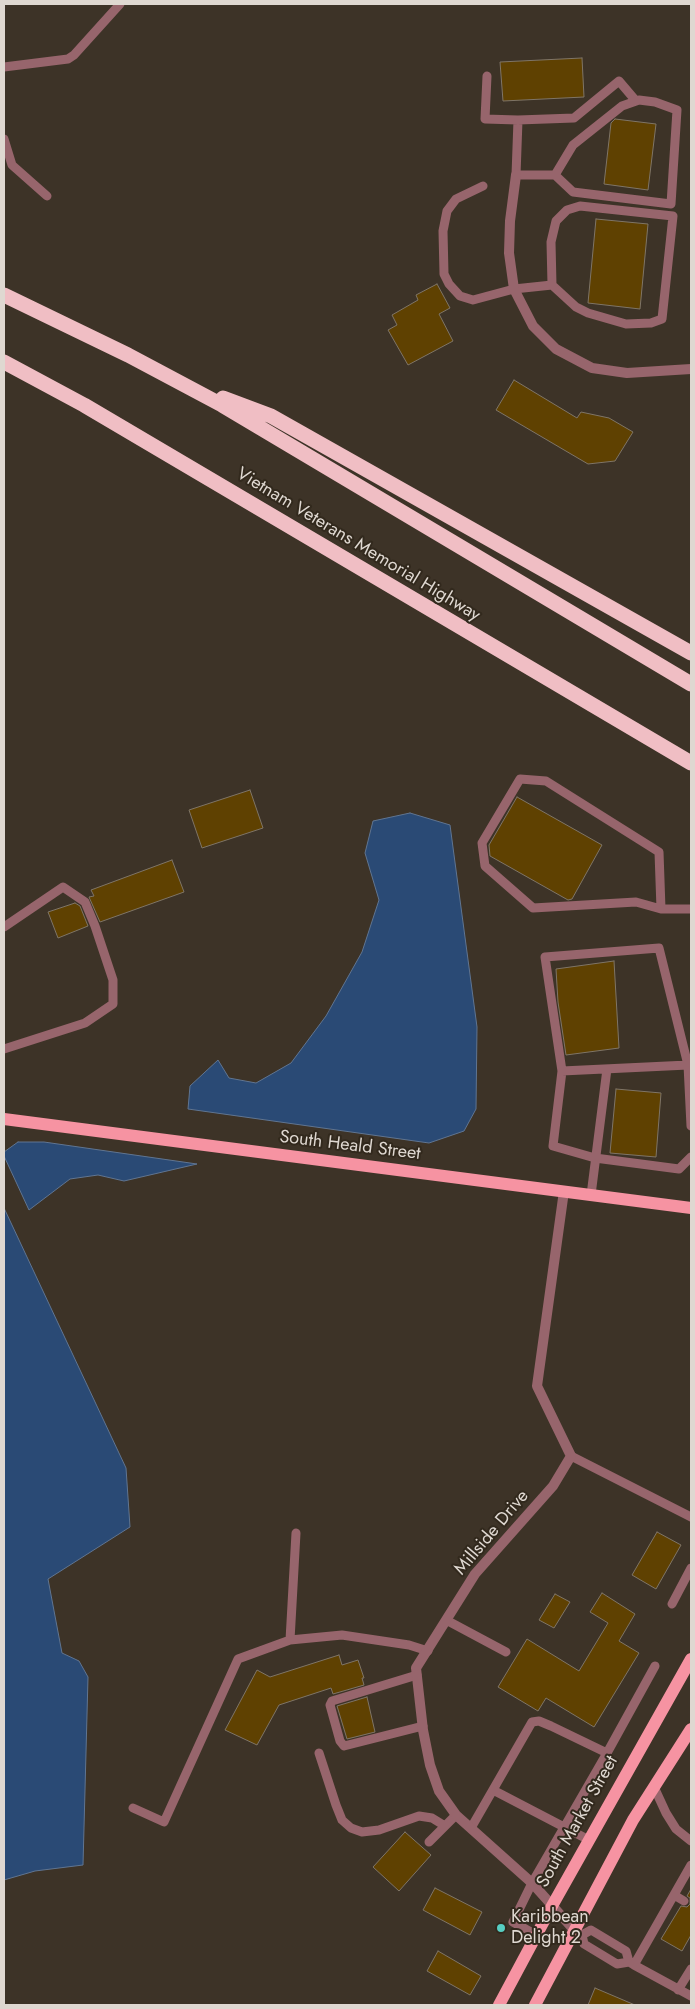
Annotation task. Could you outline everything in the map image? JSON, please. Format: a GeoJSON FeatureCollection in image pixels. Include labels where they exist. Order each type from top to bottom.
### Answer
{"type":"FeatureCollection","features":[{"type":"Feature","properties":{"kind":"highway"},"geometry":{"type":"LineString","coordinates":[[4,295],[176,379],[691,684]]}},
{"type":"Feature","properties":{"kind":"highway","name":"Vietnam Veterans Memorial Highway"},"geometry":{"type":"LineString","coordinates":[[4,362],[91,410],[691,763]]}},
{"type":"Feature","properties":{"kind":"highway"},"geometry":{"type":"LineString","coordinates":[[176,379],[271,416],[691,653]]}},
{"type":"Feature","properties":{"kind":"main road","name":"South Heald Street"},"geometry":{"type":"LineString","coordinates":[[4,1117],[691,1208]]}},
{"type":"Feature","properties":{"kind":"main road","name":"South Market Street"},"geometry":{"type":"LineString","coordinates":[[499,2005],[552,1906],[691,1658]]}},
{"type":"Feature","properties":{"kind":"main road"},"geometry":{"type":"LineString","coordinates":[[535,2005],[578,1933],[633,1820],[691,1729]]}},
{"type":"Feature","properties":{"kind":"street"},"geometry":{"type":"LineString","coordinates":[[516,175],[510,221],[509,253],[514,289],[533,326],[556,349],[592,368],[628,373],[691,369]]}},
{"type":"Feature","properties":{"kind":"street"},"geometry":{"type":"LineString","coordinates":[[564,1191],[537,1386],[571,1456]]}},
{"type":"Feature","properties":{"kind":"street","name":"Millside Drive"},"geometry":{"type":"LineString","coordinates":[[417,1675],[416,1668],[448,1620],[475,1574],[553,1486],[571,1456]]}},
{"type":"Feature","properties":{"kind":"street"},"geometry":{"type":"LineString","coordinates":[[417,1675],[430,1765],[439,1791],[456,1815],[532,1883],[578,1933]]}},
{"type":"Feature","properties":{"kind":"lane"},"geometry":{"type":"LineString","coordinates":[[4,67],[68,59],[74,55],[120,4]]}},
{"type":"Feature","properties":{"kind":"lane"},"geometry":{"type":"LineString","coordinates":[[487,76],[485,119],[574,118],[619,81],[636,101]]}},
{"type":"Feature","properties":{"kind":"lane"},"geometry":{"type":"LineString","coordinates":[[518,120],[516,175],[555,175],[573,192],[671,204],[677,110],[655,102],[640,100],[622,106],[573,145],[555,175]]}},
{"type":"Feature","properties":{"kind":"lane"},"geometry":{"type":"LineString","coordinates":[[4,139],[12,165],[47,196]]}},
{"type":"Feature","properties":{"kind":"lane"},"geometry":{"type":"LineString","coordinates":[[483,186],[456,199],[447,211],[443,231],[444,274],[448,284],[460,296],[473,300],[514,289],[552,286],[576,307],[588,314],[626,324],[662,319],[673,216],[580,206],[567,210],[556,221],[551,242],[552,286]]}},
{"type":"Feature","properties":{"kind":"lane"},"geometry":{"type":"LineString","coordinates":[[661,909],[660,852],[546,781],[520,779],[482,843],[485,866],[533,908],[636,902],[661,909],[691,908]]}},
{"type":"Feature","properties":{"kind":"lane"},"geometry":{"type":"LineString","coordinates":[[4,927],[64,887],[85,902],[113,980],[112,1004],[84,1022],[4,1049]]}},
{"type":"Feature","properties":{"kind":"lane"},"geometry":{"type":"LineString","coordinates":[[691,1126],[688,1064],[659,948],[545,957],[562,1070],[553,1146],[595,1158],[679,1170],[691,1157]]}},
{"type":"Feature","properties":{"kind":"lane"},"geometry":{"type":"LineString","coordinates":[[562,1070],[688,1064]]}},
{"type":"Feature","properties":{"kind":"lane"},"geometry":{"type":"LineString","coordinates":[[590,1195],[607,1069]]}},
{"type":"Feature","properties":{"kind":"lane"},"geometry":{"type":"LineString","coordinates":[[571,1456],[691,1517]]}},
{"type":"Feature","properties":{"kind":"lane"},"geometry":{"type":"LineString","coordinates":[[290,1640],[296,1533]]}},
{"type":"Feature","properties":{"kind":"lane"},"geometry":{"type":"LineString","coordinates":[[672,1604],[691,1568]]}},
{"type":"Feature","properties":{"kind":"lane"},"geometry":{"type":"LineString","coordinates":[[448,1620],[506,1652]]}},
{"type":"Feature","properties":{"kind":"lane"},"geometry":{"type":"LineString","coordinates":[[133,1808],[164,1822],[238,1659],[290,1640],[342,1635],[409,1645],[428,1651]]}},
{"type":"Feature","properties":{"kind":"lane"},"geometry":{"type":"LineString","coordinates":[[536,1935],[513,1922],[563,1827],[655,1666]]}},
{"type":"Feature","properties":{"kind":"lane"},"geometry":{"type":"LineString","coordinates":[[417,1675],[332,1700],[330,1705],[340,1742],[344,1746],[423,1726]]}},
{"type":"Feature","properties":{"kind":"lane"},"geometry":{"type":"LineString","coordinates":[[471,1828],[532,1722],[539,1721],[607,1753]]}},
{"type":"Feature","properties":{"kind":"lane"},"geometry":{"type":"LineString","coordinates":[[319,1753],[342,1820],[351,1828],[362,1832],[379,1830],[419,1816],[432,1818],[445,1826]]}},
{"type":"Feature","properties":{"kind":"lane"},"geometry":{"type":"LineString","coordinates":[[654,1787],[676,1829],[691,1841]]}},
{"type":"Feature","properties":{"kind":"lane"},"geometry":{"type":"LineString","coordinates":[[493,1790],[589,1840]]}},
{"type":"Feature","properties":{"kind":"lane"},"geometry":{"type":"LineString","coordinates":[[430,1842],[456,1815]]}},
{"type":"Feature","properties":{"kind":"lane"},"geometry":{"type":"LineString","coordinates":[[632,1964],[674,1895],[689,1875],[691,1865]]}},
{"type":"Feature","properties":{"kind":"lane"},"geometry":{"type":"LineString","coordinates":[[674,1895],[684,1901]]}},
{"type":"Feature","properties":{"kind":"lane"},"geometry":{"type":"LineString","coordinates":[[661,1918],[670,1924]]}},
{"type":"Feature","properties":{"kind":"lane"},"geometry":{"type":"LineString","coordinates":[[632,1964],[626,1952],[591,1930],[578,1933],[584,1944],[618,1964],[632,1964],[691,1996]]}},
{"type":"Feature","properties":{"kind":"lane"},"geometry":{"type":"LineString","coordinates":[[678,1990],[691,1969]]}},
{"type":"Feature","properties":{"kind":"water"},"geometry":{"type":"Polygon","coordinates":[[[410,813],[450,825],[477,1027],[476,1109],[464,1131],[429,1143],[188,1109],[190,1086],[218,1060],[229,1078],[256,1083],[291,1063],[326,1016],[362,952],[379,900],[365,853],[373,821],[410,813]]]}},
{"type":"Feature","properties":{"kind":"water"},"geometry":{"type":"Polygon","coordinates":[[[18,1142],[44,1142],[197,1164],[124,1181],[98,1175],[70,1179],[29,1210],[4,1156],[4,1152],[18,1142]]]}},
{"type":"Feature","properties":{"kind":"water"},"geometry":{"type":"Polygon","coordinates":[[[4,1208],[126,1468],[130,1527],[48,1579],[62,1653],[79,1661],[88,1677],[83,1865],[35,1871],[4,1880],[4,1208]]]}},
{"type":"Feature","properties":{"kind":"building"},"geometry":{"type":"Polygon","coordinates":[[[582,58],[584,97],[503,101],[500,62],[582,58]]]}},
{"type":"Feature","properties":{"kind":"building"},"geometry":{"type":"Polygon","coordinates":[[[615,119],[656,124],[648,190],[604,184],[611,123],[615,119]]]}},
{"type":"Feature","properties":{"kind":"building"},"geometry":{"type":"Polygon","coordinates":[[[596,219],[648,224],[640,309],[588,303],[596,219]]]}},
{"type":"Feature","properties":{"kind":"building"},"geometry":{"type":"Polygon","coordinates":[[[437,284],[450,308],[439,314],[453,341],[408,365],[388,330],[397,325],[392,315],[418,300],[416,295],[437,284]]]}},
{"type":"Feature","properties":{"kind":"building"},"geometry":{"type":"Polygon","coordinates":[[[514,380],[577,418],[581,412],[609,418],[633,432],[615,461],[588,464],[496,410],[514,380]]]}},
{"type":"Feature","properties":{"kind":"building"},"geometry":{"type":"Polygon","coordinates":[[[250,790],[263,828],[202,848],[189,810],[250,790]]]}},
{"type":"Feature","properties":{"kind":"building"},"geometry":{"type":"Polygon","coordinates":[[[517,797],[602,845],[572,899],[568,900],[490,856],[489,845],[517,797]]]}},
{"type":"Feature","properties":{"kind":"building"},"geometry":{"type":"Polygon","coordinates":[[[172,860],[184,892],[100,922],[89,897],[94,896],[91,890],[172,860]]]}},
{"type":"Feature","properties":{"kind":"building"},"geometry":{"type":"Polygon","coordinates":[[[75,903],[80,906],[88,926],[58,938],[48,912],[75,903]]]}},
{"type":"Feature","properties":{"kind":"building"},"geometry":{"type":"Polygon","coordinates":[[[614,961],[619,1048],[566,1055],[558,1002],[556,969],[614,961]]]}},
{"type":"Feature","properties":{"kind":"building"},"geometry":{"type":"Polygon","coordinates":[[[616,1089],[661,1093],[656,1157],[610,1153],[616,1089]]]}},
{"type":"Feature","properties":{"kind":"building"},"geometry":{"type":"Polygon","coordinates":[[[657,1532],[681,1545],[656,1589],[632,1575],[657,1532]]]}},
{"type":"Feature","properties":{"kind":"building"},"geometry":{"type":"Polygon","coordinates":[[[602,1593],[635,1614],[619,1641],[639,1653],[594,1727],[546,1698],[538,1711],[498,1687],[527,1639],[579,1671],[608,1623],[590,1612],[602,1593]]]}},
{"type":"Feature","properties":{"kind":"building"},"geometry":{"type":"Polygon","coordinates":[[[555,1594],[570,1602],[554,1628],[539,1620],[555,1594]]]}},
{"type":"Feature","properties":{"kind":"building"},"geometry":{"type":"Polygon","coordinates":[[[339,1655],[342,1665],[358,1660],[364,1678],[362,1678],[364,1685],[333,1694],[331,1688],[279,1705],[257,1745],[225,1730],[257,1670],[270,1677],[339,1655]]]}},
{"type":"Feature","properties":{"kind":"building"},"geometry":{"type":"Polygon","coordinates":[[[367,1697],[375,1732],[347,1739],[337,1706],[367,1697]]]}},
{"type":"Feature","properties":{"kind":"building"},"geometry":{"type":"Polygon","coordinates":[[[405,1832],[431,1855],[399,1891],[373,1867],[405,1832]]]}},
{"type":"Feature","properties":{"kind":"building"},"geometry":{"type":"Polygon","coordinates":[[[435,1888],[482,1912],[470,1935],[423,1910],[435,1888]]]}},
{"type":"Feature","properties":{"kind":"building"},"geometry":{"type":"Polygon","coordinates":[[[691,1889],[691,1935],[682,1951],[661,1939],[681,1906],[687,1907],[690,1904],[690,1898],[687,1896],[691,1889]]]}},
{"type":"Feature","properties":{"kind":"building"},"geometry":{"type":"Polygon","coordinates":[[[438,1951],[481,1976],[470,1995],[427,1971],[438,1951]]]}},
{"type":"Feature","properties":{"kind":"building"},"geometry":{"type":"Polygon","coordinates":[[[595,1988],[635,2005],[588,2005],[595,1988]]]}},
{"type":"Feature","properties":{"kind":"place","name":"Karibbean Delight 2"},"geometry":{"type":"Point","coordinates":[501,1928]}}]}
